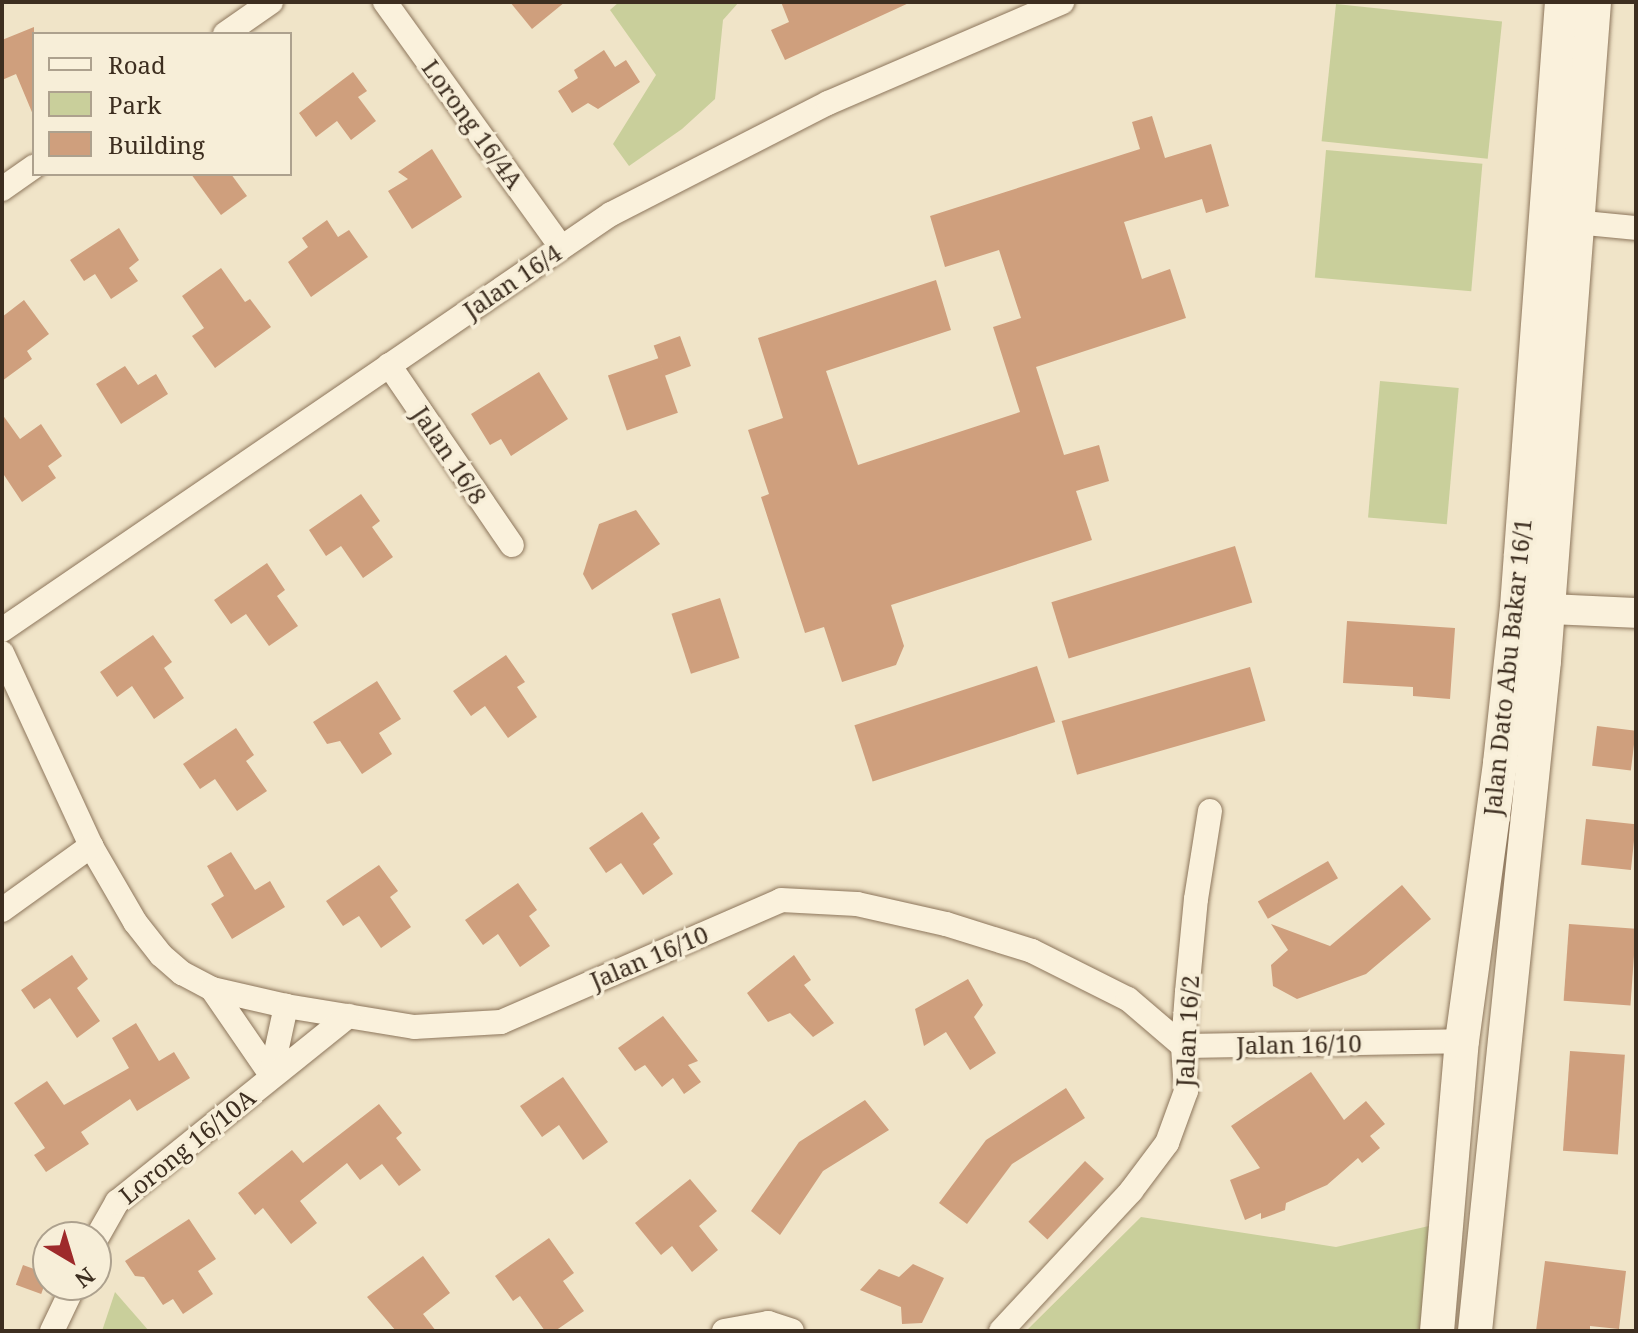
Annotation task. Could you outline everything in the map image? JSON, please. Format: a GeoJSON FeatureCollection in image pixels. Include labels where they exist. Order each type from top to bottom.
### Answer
{"type":"FeatureCollection","features":[{"type":"Feature","properties":{"kind":"main road","name":"Jalan Dato Abu Bakar 16/1"},"geometry":{"type":"LineString","coordinates":[[1475,1331],[1532,608],[1562,2]]}},
{"type":"Feature","properties":{"kind":"main road","name":"Jalan Dato Abu Bakar 16/1"},"geometry":{"type":"LineString","coordinates":[[1437,1331],[1462,1041],[1500,763],[1532,608],[1575,222],[1594,2]]}},
{"type":"Feature","properties":{"kind":"street"},"geometry":{"type":"LineString","coordinates":[[228,32],[271,2]]}},
{"type":"Feature","properties":{"kind":"street","name":"Lorong 16/4A"},"geometry":{"type":"LineString","coordinates":[[385,2],[561,247]]}},
{"type":"Feature","properties":{"kind":"street","name":"Jalan 16/4"},"geometry":{"type":"LineString","coordinates":[[2,630],[611,214],[842,97],[1062,2]]}},
{"type":"Feature","properties":{"kind":"street"},"geometry":{"type":"LineString","coordinates":[[2,189],[32,168]]}},
{"type":"Feature","properties":{"kind":"street"},"geometry":{"type":"LineString","coordinates":[[1575,222],[1636,228]]}},
{"type":"Feature","properties":{"kind":"street","name":"Jalan 16/8"},"geometry":{"type":"LineString","coordinates":[[389,365],[512,545]]}},
{"type":"Feature","properties":{"kind":"street"},"geometry":{"type":"LineString","coordinates":[[1532,608],[1636,613]]}},
{"type":"Feature","properties":{"kind":"street","name":"Jalan 16/10"},"geometry":{"type":"LineString","coordinates":[[2,653],[91,846],[135,922],[161,955],[182,973],[212,989],[286,1006],[414,1027],[501,1022],[781,900],[857,904],[946,924],[1032,951],[1128,999],[1183,1046],[1462,1041]]}},
{"type":"Feature","properties":{"kind":"street","name":"Jalan 16/2"},"geometry":{"type":"LineString","coordinates":[[1001,1331],[1131,1191],[1167,1143],[1186,1091],[1183,1046],[1196,899],[1210,811]]}},
{"type":"Feature","properties":{"kind":"street"},"geometry":{"type":"LineString","coordinates":[[2,910],[91,846]]}},
{"type":"Feature","properties":{"kind":"street"},"geometry":{"type":"LineString","coordinates":[[212,989],[271,1075],[348,1016]]}},
{"type":"Feature","properties":{"kind":"street","name":"Lorong 16/10A"},"geometry":{"type":"LineString","coordinates":[[106,1221],[117,1202],[247,1100],[271,1075],[286,1006]]}},
{"type":"Feature","properties":{"kind":"street"},"geometry":{"type":"LineString","coordinates":[[52,1331],[66,1301]]}},
{"type":"Feature","properties":{"kind":"street"},"geometry":{"type":"LineString","coordinates":[[724,1331],[768,1323],[792,1331]]}},
{"type":"Feature","properties":{"kind":"green space"},"geometry":{"type":"Polygon","coordinates":[[[619,2],[739,2],[723,20],[715,99],[682,129],[629,166],[613,144],[656,75],[610,10],[619,2]]]}},
{"type":"Feature","properties":{"kind":"green space"},"geometry":{"type":"Polygon","coordinates":[[[1336,4],[1502,21],[1488,159],[1322,141],[1336,4]]]}},
{"type":"Feature","properties":{"kind":"green space"},"geometry":{"type":"Polygon","coordinates":[[[1326,150],[1482,164],[1471,291],[1315,278],[1326,150]]]}},
{"type":"Feature","properties":{"kind":"green space"},"geometry":{"type":"Polygon","coordinates":[[[1380,381],[1459,388],[1447,524],[1368,517],[1380,381]]]}},
{"type":"Feature","properties":{"kind":"green space"},"geometry":{"type":"Polygon","coordinates":[[[1141,1217],[1336,1247],[1429,1226],[1420,1331],[1026,1331],[1141,1217]]]}},
{"type":"Feature","properties":{"kind":"green space"},"geometry":{"type":"Polygon","coordinates":[[[115,1292],[149,1331],[102,1331],[115,1292]]]}},
{"type":"Feature","properties":{"kind":"building"},"geometry":{"type":"Polygon","coordinates":[[[510,2],[565,2],[532,29],[510,2]]]}},
{"type":"Feature","properties":{"kind":"building"},"geometry":{"type":"Polygon","coordinates":[[[781,2],[911,2],[785,60],[771,30],[789,22],[781,2]]]}},
{"type":"Feature","properties":{"kind":"building"},"geometry":{"type":"Polygon","coordinates":[[[34,27],[32,112],[16,74],[2,80],[2,40],[34,27]]]}},
{"type":"Feature","properties":{"kind":"building"},"geometry":{"type":"Polygon","coordinates":[[[604,50],[615,67],[626,60],[640,82],[598,109],[588,103],[572,113],[558,91],[578,78],[574,70],[604,50]]]}},
{"type":"Feature","properties":{"kind":"building"},"geometry":{"type":"Polygon","coordinates":[[[353,72],[367,91],[358,97],[376,121],[351,140],[337,121],[316,137],[299,113],[353,72]]]}},
{"type":"Feature","properties":{"kind":"building"},"geometry":{"type":"Polygon","coordinates":[[[1152,116],[1165,158],[1211,144],[1229,206],[1206,213],[1202,199],[1124,222],[1142,279],[1170,269],[1186,318],[1036,367],[1064,455],[1099,445],[1109,481],[1076,491],[1092,540],[891,605],[904,646],[896,665],[842,682],[824,627],[805,633],[761,497],[769,494],[748,430],[783,418],[758,338],[936,280],[951,330],[826,371],[858,465],[1020,412],[993,327],[1021,318],[999,250],[945,267],[930,216],[1140,149],[1132,122],[1152,116]]]}},
{"type":"Feature","properties":{"kind":"building"},"geometry":{"type":"Polygon","coordinates":[[[432,149],[462,197],[412,229],[388,191],[408,179],[398,172],[432,149]]]}},
{"type":"Feature","properties":{"kind":"building"},"geometry":{"type":"Polygon","coordinates":[[[192,176],[232,176],[247,196],[221,215],[192,176]]]}},
{"type":"Feature","properties":{"kind":"building"},"geometry":{"type":"Polygon","coordinates":[[[327,220],[338,237],[349,230],[368,257],[311,297],[288,262],[308,247],[302,238],[327,220]]]}},
{"type":"Feature","properties":{"kind":"building"},"geometry":{"type":"Polygon","coordinates":[[[119,228],[139,260],[129,268],[138,281],[111,299],[95,274],[84,281],[70,260],[119,228]]]}},
{"type":"Feature","properties":{"kind":"building"},"geometry":{"type":"Polygon","coordinates":[[[221,268],[245,302],[250,299],[271,327],[215,368],[192,336],[204,328],[182,296],[221,268]]]}},
{"type":"Feature","properties":{"kind":"building"},"geometry":{"type":"Polygon","coordinates":[[[24,300],[49,334],[27,351],[32,359],[2,381],[2,317],[24,300]]]}},
{"type":"Feature","properties":{"kind":"building"},"geometry":{"type":"Polygon","coordinates":[[[680,336],[691,366],[665,376],[654,346],[680,336]]]}},
{"type":"Feature","properties":{"kind":"building"},"geometry":{"type":"Polygon","coordinates":[[[659,358],[678,413],[627,430],[608,376],[659,358]]]}},
{"type":"Feature","properties":{"kind":"building"},"geometry":{"type":"Polygon","coordinates":[[[125,366],[138,385],[156,374],[168,394],[121,424],[96,384],[125,366]]]}},
{"type":"Feature","properties":{"kind":"building"},"geometry":{"type":"Polygon","coordinates":[[[539,372],[568,419],[511,456],[501,439],[490,445],[471,414],[539,372]]]}},
{"type":"Feature","properties":{"kind":"building"},"geometry":{"type":"Polygon","coordinates":[[[2,414],[20,439],[41,424],[62,456],[48,466],[56,478],[22,502],[2,472],[2,414]]]}},
{"type":"Feature","properties":{"kind":"building"},"geometry":{"type":"Polygon","coordinates":[[[361,494],[380,521],[372,527],[393,557],[363,578],[341,546],[326,556],[309,530],[361,494]]]}},
{"type":"Feature","properties":{"kind":"building"},"geometry":{"type":"Polygon","coordinates":[[[636,510],[660,544],[592,590],[583,574],[599,524],[636,510]]]}},
{"type":"Feature","properties":{"kind":"building"},"geometry":{"type":"Polygon","coordinates":[[[1235,546],[1252,602],[1069,659],[1051,602],[1235,546]]]}},
{"type":"Feature","properties":{"kind":"building"},"geometry":{"type":"Polygon","coordinates":[[[267,563],[285,590],[277,596],[298,626],[269,646],[246,614],[231,624],[214,600],[267,563]]]}},
{"type":"Feature","properties":{"kind":"building"},"geometry":{"type":"Polygon","coordinates":[[[720,598],[739,658],[691,674],[671,614],[720,598]]]}},
{"type":"Feature","properties":{"kind":"building"},"geometry":{"type":"Polygon","coordinates":[[[1347,621],[1455,628],[1450,699],[1413,696],[1413,687],[1343,683],[1347,621]]]}},
{"type":"Feature","properties":{"kind":"building"},"geometry":{"type":"Polygon","coordinates":[[[153,635],[172,662],[164,668],[184,698],[154,719],[132,686],[117,697],[100,672],[153,635]]]}},
{"type":"Feature","properties":{"kind":"building"},"geometry":{"type":"Polygon","coordinates":[[[506,655],[525,682],[517,687],[537,717],[508,738],[485,706],[471,716],[453,691],[506,655]]]}},
{"type":"Feature","properties":{"kind":"building"},"geometry":{"type":"Polygon","coordinates":[[[1037,666],[1055,722],[873,781],[854,725],[1037,666]]]}},
{"type":"Feature","properties":{"kind":"building"},"geometry":{"type":"Polygon","coordinates":[[[1250,667],[1265,721],[1077,775],[1062,721],[1250,667]]]}},
{"type":"Feature","properties":{"kind":"building"},"geometry":{"type":"Polygon","coordinates":[[[377,681],[401,719],[379,733],[392,754],[362,774],[340,741],[327,744],[313,722],[377,681]]]}},
{"type":"Feature","properties":{"kind":"building"},"geometry":{"type":"Polygon","coordinates":[[[1597,726],[1636,731],[1631,770],[1592,766],[1597,726]]]}},
{"type":"Feature","properties":{"kind":"building"},"geometry":{"type":"Polygon","coordinates":[[[236,728],[254,755],[246,761],[267,791],[237,811],[215,779],[200,789],[183,764],[236,728]]]}},
{"type":"Feature","properties":{"kind":"building"},"geometry":{"type":"Polygon","coordinates":[[[642,812],[660,838],[653,844],[673,874],[643,895],[621,863],[606,873],[589,848],[642,812]]]}},
{"type":"Feature","properties":{"kind":"building"},"geometry":{"type":"Polygon","coordinates":[[[1586,819],[1636,824],[1631,870],[1581,865],[1586,819]]]}},
{"type":"Feature","properties":{"kind":"building"},"geometry":{"type":"Polygon","coordinates":[[[231,852],[255,890],[270,881],[285,907],[232,939],[211,904],[224,896],[207,866],[231,852]]]}},
{"type":"Feature","properties":{"kind":"building"},"geometry":{"type":"Polygon","coordinates":[[[1328,861],[1338,878],[1268,919],[1258,901],[1328,861]]]}},
{"type":"Feature","properties":{"kind":"building"},"geometry":{"type":"Polygon","coordinates":[[[379,865],[398,891],[390,897],[411,927],[381,948],[359,916],[343,926],[326,901],[379,865]]]}},
{"type":"Feature","properties":{"kind":"building"},"geometry":{"type":"Polygon","coordinates":[[[518,883],[537,910],[529,916],[550,946],[520,967],[498,934],[483,945],[465,920],[518,883]]]}},
{"type":"Feature","properties":{"kind":"building"},"geometry":{"type":"Polygon","coordinates":[[[1402,885],[1431,919],[1366,974],[1297,999],[1273,986],[1271,965],[1288,950],[1271,924],[1330,946],[1402,885]]]}},
{"type":"Feature","properties":{"kind":"building"},"geometry":{"type":"Polygon","coordinates":[[[1569,924],[1636,929],[1630,1005],[1564,1001],[1569,924]]]}},
{"type":"Feature","properties":{"kind":"building"},"geometry":{"type":"Polygon","coordinates":[[[72,955],[88,979],[77,988],[100,1021],[77,1038],[50,998],[34,1009],[21,990],[72,955]]]}},
{"type":"Feature","properties":{"kind":"building"},"geometry":{"type":"Polygon","coordinates":[[[794,955],[811,980],[804,985],[834,1023],[813,1037],[790,1013],[768,1022],[747,993],[794,955]]]}},
{"type":"Feature","properties":{"kind":"building"},"geometry":{"type":"Polygon","coordinates":[[[968,979],[983,1005],[974,1017],[996,1053],[970,1070],[946,1032],[924,1046],[915,1009],[968,979]]]}},
{"type":"Feature","properties":{"kind":"building"},"geometry":{"type":"Polygon","coordinates":[[[663,1016],[698,1061],[688,1065],[701,1082],[684,1094],[673,1078],[662,1087],[645,1065],[635,1071],[618,1048],[663,1016]]]}},
{"type":"Feature","properties":{"kind":"building"},"geometry":{"type":"Polygon","coordinates":[[[136,1023],[159,1061],[174,1052],[190,1078],[137,1111],[130,1099],[81,1132],[89,1144],[46,1172],[34,1155],[45,1148],[14,1103],[47,1081],[64,1105],[129,1068],[112,1038],[136,1023]]]}},
{"type":"Feature","properties":{"kind":"building"},"geometry":{"type":"Polygon","coordinates":[[[1570,1051],[1625,1055],[1618,1155],[1563,1151],[1570,1051]]]}},
{"type":"Feature","properties":{"kind":"building"},"geometry":{"type":"Polygon","coordinates":[[[1311,1072],[1344,1120],[1366,1101],[1385,1124],[1370,1136],[1380,1148],[1362,1163],[1358,1158],[1327,1185],[1286,1203],[1285,1210],[1261,1219],[1261,1213],[1245,1220],[1230,1180],[1260,1168],[1231,1126],[1311,1072]]]}},
{"type":"Feature","properties":{"kind":"building"},"geometry":{"type":"Polygon","coordinates":[[[563,1077],[608,1142],[583,1160],[559,1125],[542,1137],[520,1106],[563,1077]]]}},
{"type":"Feature","properties":{"kind":"building"},"geometry":{"type":"Polygon","coordinates":[[[1066,1088],[1085,1118],[1012,1164],[967,1224],[939,1203],[986,1140],[1066,1088]]]}},
{"type":"Feature","properties":{"kind":"building"},"geometry":{"type":"Polygon","coordinates":[[[865,1100],[889,1130],[823,1171],[780,1235],[751,1211],[799,1142],[865,1100]]]}},
{"type":"Feature","properties":{"kind":"building"},"geometry":{"type":"Polygon","coordinates":[[[379,1104],[402,1133],[396,1138],[421,1170],[399,1186],[382,1164],[360,1180],[347,1163],[300,1201],[317,1223],[291,1244],[263,1208],[255,1215],[238,1193],[292,1150],[303,1163],[379,1104]]]}},
{"type":"Feature","properties":{"kind":"building"},"geometry":{"type":"Polygon","coordinates":[[[1085,1161],[1104,1179],[1047,1239],[1028,1222],[1085,1161]]]}},
{"type":"Feature","properties":{"kind":"building"},"geometry":{"type":"Polygon","coordinates":[[[690,1179],[717,1211],[699,1226],[718,1250],[692,1272],[672,1246],[661,1255],[635,1223],[690,1179]]]}},
{"type":"Feature","properties":{"kind":"building"},"geometry":{"type":"Polygon","coordinates":[[[189,1219],[216,1259],[198,1271],[213,1294],[183,1314],[173,1299],[163,1305],[144,1277],[135,1276],[125,1261],[189,1219]]]}},
{"type":"Feature","properties":{"kind":"building"},"geometry":{"type":"Polygon","coordinates":[[[549,1238],[574,1273],[563,1281],[584,1311],[555,1331],[545,1331],[520,1296],[513,1301],[495,1276],[549,1238]]]}},
{"type":"Feature","properties":{"kind":"building"},"geometry":{"type":"Polygon","coordinates":[[[423,1256],[450,1293],[423,1314],[436,1331],[396,1331],[367,1297],[423,1256]]]}},
{"type":"Feature","properties":{"kind":"building"},"geometry":{"type":"Polygon","coordinates":[[[1545,1261],[1626,1271],[1619,1329],[1590,1326],[1590,1331],[1536,1331],[1545,1261]]]}},
{"type":"Feature","properties":{"kind":"building"},"geometry":{"type":"Polygon","coordinates":[[[913,1264],[944,1278],[922,1323],[902,1324],[901,1307],[860,1290],[879,1269],[899,1277],[913,1264]]]}},
{"type":"Feature","properties":{"kind":"building"},"geometry":{"type":"Polygon","coordinates":[[[23,1265],[32,1268],[32,1291],[16,1285],[23,1265]]]}}]}
